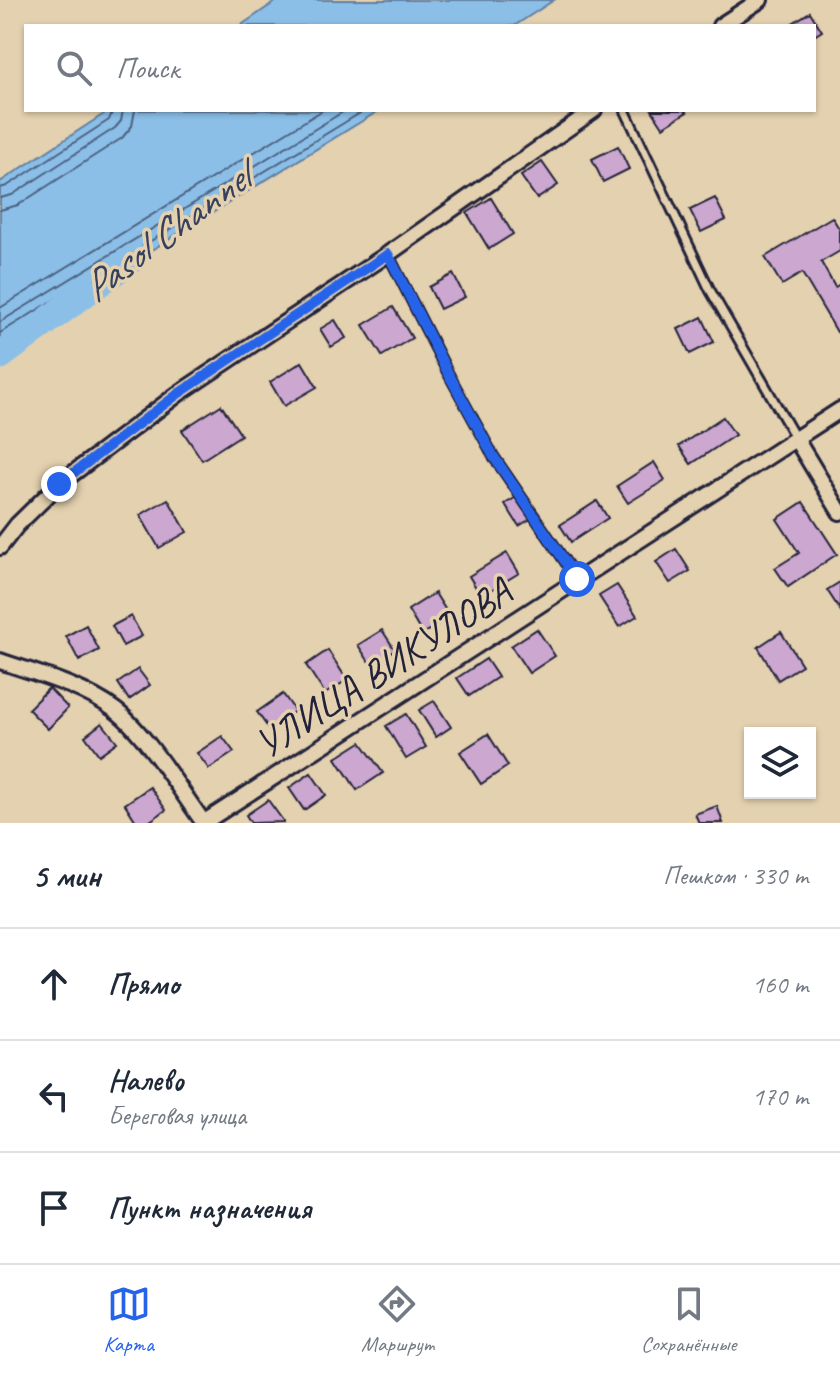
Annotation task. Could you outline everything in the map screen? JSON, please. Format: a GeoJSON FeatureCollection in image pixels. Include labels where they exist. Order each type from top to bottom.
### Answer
{"type":"FeatureCollection","features":[{"type":"Feature","properties":{"kind":"street"},"geometry":{"type":"LineString","coordinates":[[723,24],[760,0]]}},
{"type":"Feature","properties":{"kind":"street"},"geometry":{"type":"LineString","coordinates":[[0,547],[17,525],[59,484],[178,394],[388,254],[591,112]]}},
{"type":"Feature","properties":{"kind":"street","name":"УЛИЦА ВИКУЛОВА"},"geometry":{"type":"LineString","coordinates":[[203,823],[840,410]]}},
{"type":"Feature","properties":{"kind":"street"},"geometry":{"type":"LineString","coordinates":[[796,439],[840,512]]}},
{"type":"Feature","properties":{"kind":"street"},"geometry":{"type":"LineString","coordinates":[[0,661],[92,697],[116,710],[137,731],[203,823]]}},
{"type":"Feature","properties":{"kind":"lane"},"geometry":{"type":"LineString","coordinates":[[626,112],[710,290],[796,439]]}},
{"type":"Feature","properties":{"kind":"lane"},"geometry":{"type":"LineString","coordinates":[[388,254],[494,457],[577,579]]}},
{"type":"Feature","properties":{"kind":"water"},"geometry":{"type":"Polygon","coordinates":[[[278,0],[554,0],[517,24],[243,24],[278,0]]]}},
{"type":"Feature","properties":{"kind":"water"},"geometry":{"type":"Polygon","coordinates":[[[107,112],[377,112],[0,343],[0,182],[107,112]]]}},
{"type":"Feature","properties":{"kind":"building"},"geometry":{"type":"Polygon","coordinates":[[[810,12],[822,31],[816,35],[816,24],[791,24],[810,12]]]}},
{"type":"Feature","properties":{"kind":"building"},"geometry":{"type":"Polygon","coordinates":[[[653,112],[687,112],[663,127],[653,112]]]}},
{"type":"Feature","properties":{"kind":"building"},"geometry":{"type":"Polygon","coordinates":[[[618,146],[629,169],[603,182],[592,159],[618,146]]]}},
{"type":"Feature","properties":{"kind":"building"},"geometry":{"type":"Polygon","coordinates":[[[542,162],[558,185],[537,199],[521,176],[542,162]]]}},
{"type":"Feature","properties":{"kind":"building"},"geometry":{"type":"Polygon","coordinates":[[[491,198],[513,234],[489,249],[467,213],[491,198]]]}},
{"type":"Feature","properties":{"kind":"building"},"geometry":{"type":"Polygon","coordinates":[[[715,198],[726,220],[701,232],[690,210],[715,198]]]}},
{"type":"Feature","properties":{"kind":"building"},"geometry":{"type":"Polygon","coordinates":[[[832,217],[840,230],[840,251],[821,262],[835,287],[840,284],[840,330],[837,332],[802,273],[782,285],[765,257],[832,217]]]}},
{"type":"Feature","properties":{"kind":"building"},"geometry":{"type":"Polygon","coordinates":[[[453,274],[465,297],[440,309],[429,287],[453,274]]]}},
{"type":"Feature","properties":{"kind":"building"},"geometry":{"type":"Polygon","coordinates":[[[393,307],[412,338],[382,356],[363,325],[393,307]]]}},
{"type":"Feature","properties":{"kind":"building"},"geometry":{"type":"Polygon","coordinates":[[[702,317],[714,342],[690,354],[678,329],[702,317]]]}},
{"type":"Feature","properties":{"kind":"building"},"geometry":{"type":"Polygon","coordinates":[[[335,320],[346,338],[331,347],[320,329],[335,320]]]}},
{"type":"Feature","properties":{"kind":"building"},"geometry":{"type":"Polygon","coordinates":[[[302,362],[317,387],[284,406],[270,382],[302,362]]]}},
{"type":"Feature","properties":{"kind":"building"},"geometry":{"type":"Polygon","coordinates":[[[221,405],[241,435],[202,460],[182,430],[221,405]]]}},
{"type":"Feature","properties":{"kind":"building"},"geometry":{"type":"Polygon","coordinates":[[[723,417],[735,435],[691,464],[679,446],[723,417]]]}},
{"type":"Feature","properties":{"kind":"building"},"geometry":{"type":"Polygon","coordinates":[[[654,462],[665,480],[628,503],[617,486],[654,462]]]}},
{"type":"Feature","properties":{"kind":"building"},"geometry":{"type":"Polygon","coordinates":[[[518,496],[532,518],[519,526],[505,504],[518,496]]]}},
{"type":"Feature","properties":{"kind":"building"},"geometry":{"type":"Polygon","coordinates":[[[168,499],[187,532],[159,548],[140,515],[168,499]]]}},
{"type":"Feature","properties":{"kind":"building"},"geometry":{"type":"Polygon","coordinates":[[[597,501],[608,518],[571,542],[560,525],[597,501]]]}},
{"type":"Feature","properties":{"kind":"building"},"geometry":{"type":"Polygon","coordinates":[[[803,502],[837,554],[788,587],[775,568],[799,553],[777,519],[803,502]]]}},
{"type":"Feature","properties":{"kind":"building"},"geometry":{"type":"Polygon","coordinates":[[[676,549],[690,571],[670,583],[656,562],[676,549]]]}},
{"type":"Feature","properties":{"kind":"building"},"geometry":{"type":"Polygon","coordinates":[[[507,553],[519,573],[481,596],[469,576],[507,553]]]}},
{"type":"Feature","properties":{"kind":"building"},"geometry":{"type":"Polygon","coordinates":[[[840,582],[840,610],[827,590],[840,582]]]}},
{"type":"Feature","properties":{"kind":"building"},"geometry":{"type":"Polygon","coordinates":[[[617,585],[637,616],[619,627],[599,596],[617,585]]]}},
{"type":"Feature","properties":{"kind":"building"},"geometry":{"type":"Polygon","coordinates":[[[435,593],[450,617],[422,634],[408,610],[435,593]]]}},
{"type":"Feature","properties":{"kind":"building"},"geometry":{"type":"Polygon","coordinates":[[[131,616],[142,636],[123,646],[112,626],[131,616]]]}},
{"type":"Feature","properties":{"kind":"building"},"geometry":{"type":"Polygon","coordinates":[[[86,625],[99,650],[79,661],[66,636],[86,625]]]}},
{"type":"Feature","properties":{"kind":"building"},"geometry":{"type":"Polygon","coordinates":[[[537,629],[555,656],[529,673],[511,646],[537,629]]]}},
{"type":"Feature","properties":{"kind":"building"},"geometry":{"type":"Polygon","coordinates":[[[382,630],[395,650],[371,665],[358,645],[382,630]]]}},
{"type":"Feature","properties":{"kind":"building"},"geometry":{"type":"Polygon","coordinates":[[[781,632],[802,665],[778,680],[758,647],[781,632]]]}},
{"type":"Feature","properties":{"kind":"building"},"geometry":{"type":"Polygon","coordinates":[[[328,650],[347,680],[325,694],[306,665],[328,650]]]}},
{"type":"Feature","properties":{"kind":"building"},"geometry":{"type":"Polygon","coordinates":[[[486,659],[498,677],[469,696],[457,678],[486,659]]]}},
{"type":"Feature","properties":{"kind":"building"},"geometry":{"type":"Polygon","coordinates":[[[138,669],[150,685],[129,700],[118,683],[138,669]]]}},
{"type":"Feature","properties":{"kind":"building"},"geometry":{"type":"Polygon","coordinates":[[[49,688],[68,708],[48,729],[28,709],[49,688]]]}},
{"type":"Feature","properties":{"kind":"building"},"geometry":{"type":"Polygon","coordinates":[[[283,694],[295,711],[269,729],[257,712],[283,694]]]}},
{"type":"Feature","properties":{"kind":"building"},"geometry":{"type":"Polygon","coordinates":[[[434,701],[451,727],[436,737],[419,710],[434,701]]]}},
{"type":"Feature","properties":{"kind":"building"},"geometry":{"type":"Polygon","coordinates":[[[406,714],[426,747],[406,759],[386,726],[406,714]]]}},
{"type":"Feature","properties":{"kind":"building"},"geometry":{"type":"Polygon","coordinates":[[[102,723],[117,742],[99,755],[85,736],[102,723]]]}},
{"type":"Feature","properties":{"kind":"building"},"geometry":{"type":"Polygon","coordinates":[[[488,734],[508,766],[481,784],[460,752],[488,734]]]}},
{"type":"Feature","properties":{"kind":"building"},"geometry":{"type":"Polygon","coordinates":[[[222,736],[234,752],[209,769],[197,753],[222,736]]]}},
{"type":"Feature","properties":{"kind":"building"},"geometry":{"type":"Polygon","coordinates":[[[361,742],[383,773],[357,790],[336,758],[361,742]]]}},
{"type":"Feature","properties":{"kind":"building"},"geometry":{"type":"Polygon","coordinates":[[[311,773],[326,795],[304,810],[289,788],[311,773]]]}},
{"type":"Feature","properties":{"kind":"building"},"geometry":{"type":"Polygon","coordinates":[[[150,787],[166,810],[147,823],[137,823],[125,804],[150,787]]]}},
{"type":"Feature","properties":{"kind":"building"},"geometry":{"type":"Polygon","coordinates":[[[268,800],[284,822],[251,823],[246,815],[268,800]]]}},
{"type":"Feature","properties":{"kind":"building"},"geometry":{"type":"Polygon","coordinates":[[[717,806],[723,823],[699,823],[695,814],[717,806]]]}},
{"type":"Feature","properties":{"kind":"waterway","name":"Pasol Channel"},"geometry":{"type":"LineString","coordinates":[[0,356],[134,257]]}},
{"type":"Feature","properties":{"kind":"route"},"geometry":{"type":"LineString","coordinates":[[59,484],[178,394],[388,254],[494,457],[577,579]]}}]}
